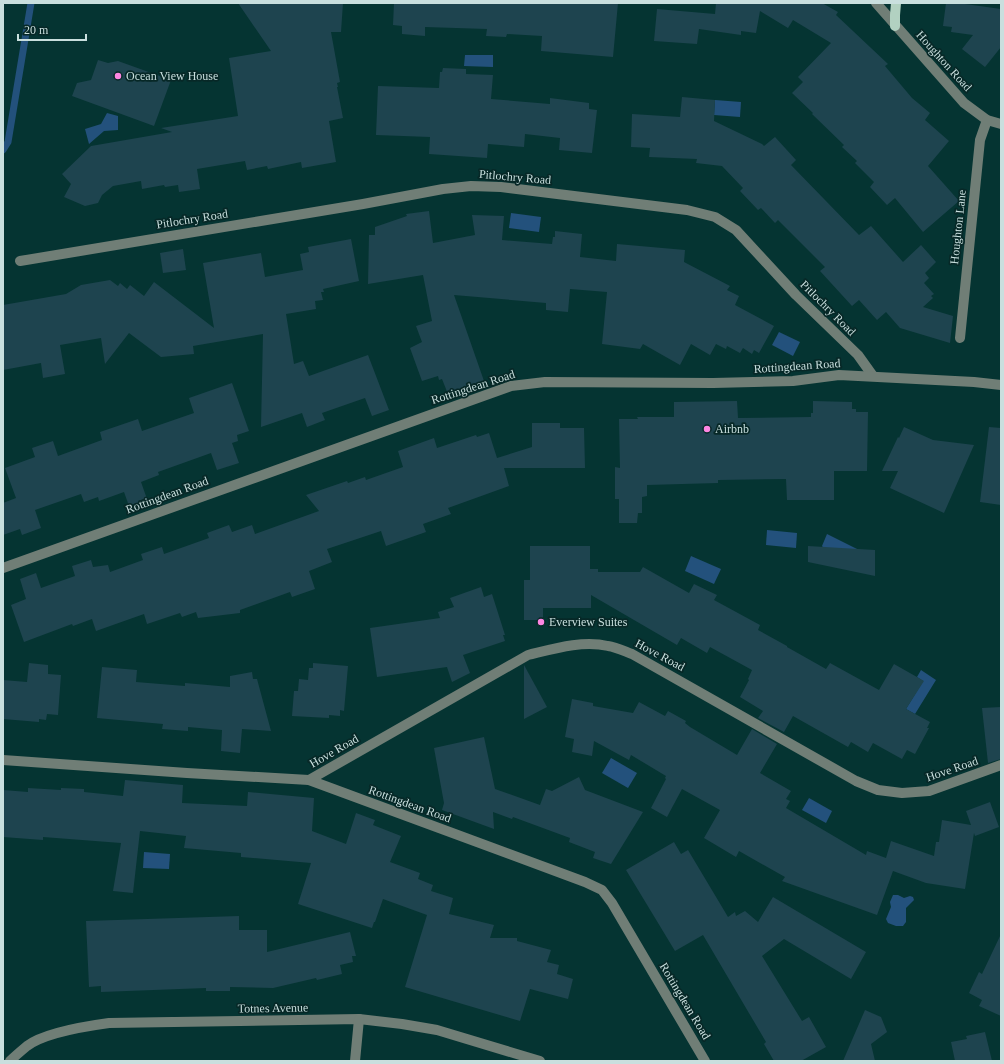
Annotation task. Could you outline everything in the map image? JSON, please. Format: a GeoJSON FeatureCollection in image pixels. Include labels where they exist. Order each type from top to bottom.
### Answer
{"type":"FeatureCollection","features":[{"type":"Feature","properties":{"kind":"main road"},"geometry":{"type":"LineString","coordinates":[[896,3],[894,15],[896,26]]}},
{"type":"Feature","properties":{"kind":"street","name":"Houghton Road"},"geometry":{"type":"LineString","coordinates":[[876,3],[964,103],[988,120],[1001,124]]}},
{"type":"Feature","properties":{"kind":"street","name":"Houghton Lane"},"geometry":{"type":"LineString","coordinates":[[960,338],[980,140],[988,120]]}},
{"type":"Feature","properties":{"kind":"street","name":"Pitlochry Road"},"geometry":{"type":"LineString","coordinates":[[20,261],[363,204],[443,189],[471,186],[501,186],[687,210],[715,217],[736,230],[796,295],[858,356],[874,376]]}},
{"type":"Feature","properties":{"kind":"street","name":"Rottingdean Road"},"geometry":{"type":"LineString","coordinates":[[3,568],[511,386],[545,382],[713,383],[793,381],[839,375],[974,382],[1001,385]]}},
{"type":"Feature","properties":{"kind":"street","name":"Hove Road"},"geometry":{"type":"LineString","coordinates":[[309,780],[528,655],[558,647],[585,644],[608,645],[632,654],[856,781],[878,790],[902,793],[929,791],[1001,765]]}},
{"type":"Feature","properties":{"kind":"street","name":"Rottingdean Road"},"geometry":{"type":"LineString","coordinates":[[3,760],[187,774],[309,780],[602,890],[612,903],[705,1061]]}},
{"type":"Feature","properties":{"kind":"street","name":"Totnes Avenue"},"geometry":{"type":"LineString","coordinates":[[10,1061],[28,1045],[50,1036],[87,1026],[109,1023],[359,1019],[437,1030],[540,1061]]}},
{"type":"Feature","properties":{"kind":"street"},"geometry":{"type":"LineString","coordinates":[[355,1061],[359,1019]]}},
{"type":"Feature","properties":{"kind":"water"},"geometry":{"type":"Polygon","coordinates":[[[465,55],[493,55],[493,67],[464,66],[465,55]]]}},
{"type":"Feature","properties":{"kind":"water"},"geometry":{"type":"Polygon","coordinates":[[[715,100],[741,102],[740,117],[714,115],[715,100]]]}},
{"type":"Feature","properties":{"kind":"water"},"geometry":{"type":"Polygon","coordinates":[[[107,113],[118,116],[118,130],[104,131],[89,144],[85,129],[101,124],[107,113]]]}},
{"type":"Feature","properties":{"kind":"water"},"geometry":{"type":"Polygon","coordinates":[[[511,213],[541,217],[539,232],[509,228],[511,213]]]}},
{"type":"Feature","properties":{"kind":"water"},"geometry":{"type":"Polygon","coordinates":[[[779,332],[800,342],[793,356],[772,345],[779,332]]]}},
{"type":"Feature","properties":{"kind":"water"},"geometry":{"type":"Polygon","coordinates":[[[767,530],[797,533],[796,548],[766,545],[767,530]]]}},
{"type":"Feature","properties":{"kind":"water"},"geometry":{"type":"Polygon","coordinates":[[[827,534],[857,549],[850,561],[829,556],[822,546],[827,534]]]}},
{"type":"Feature","properties":{"kind":"water"},"geometry":{"type":"Polygon","coordinates":[[[691,556],[721,569],[714,584],[685,571],[691,556]]]}},
{"type":"Feature","properties":{"kind":"water"},"geometry":{"type":"Polygon","coordinates":[[[921,670],[936,680],[915,714],[906,709],[923,681],[917,677],[921,670]]]}},
{"type":"Feature","properties":{"kind":"water"},"geometry":{"type":"Polygon","coordinates":[[[611,758],[637,773],[628,788],[602,773],[611,758]]]}},
{"type":"Feature","properties":{"kind":"water"},"geometry":{"type":"Polygon","coordinates":[[[809,798],[832,811],[826,823],[802,810],[809,798]]]}},
{"type":"Feature","properties":{"kind":"water"},"geometry":{"type":"Polygon","coordinates":[[[144,852],[170,854],[169,869],[143,868],[144,852]]]}},
{"type":"Feature","properties":{"kind":"water"},"geometry":{"type":"Polygon","coordinates":[[[893,895],[898,895],[904,898],[910,896],[913,897],[914,900],[906,908],[906,922],[903,926],[896,926],[888,923],[886,919],[891,907],[890,902],[893,895]]]}},
{"type":"Feature","properties":{"kind":"building"},"geometry":{"type":"Polygon","coordinates":[[[238,3],[343,3],[341,32],[331,32],[340,82],[337,83],[337,87],[343,118],[329,121],[336,162],[302,168],[301,162],[268,169],[267,166],[247,170],[245,161],[197,169],[200,189],[179,192],[178,185],[165,187],[164,185],[142,189],[141,181],[113,186],[102,195],[98,203],[85,206],[64,197],[71,184],[62,174],[91,146],[172,132],[161,128],[238,116],[229,58],[271,51],[238,3]]]}},
{"type":"Feature","properties":{"kind":"building"},"geometry":{"type":"Polygon","coordinates":[[[394,3],[618,3],[613,57],[541,51],[542,36],[507,34],[506,37],[486,36],[487,29],[425,27],[425,36],[402,34],[402,26],[393,25],[394,3]]]}},
{"type":"Feature","properties":{"kind":"building"},"geometry":{"type":"Polygon","coordinates":[[[716,3],[822,3],[838,12],[836,15],[888,64],[885,66],[912,98],[930,113],[925,120],[949,141],[928,166],[959,201],[923,232],[895,198],[887,205],[870,187],[874,182],[855,163],[857,161],[842,147],[844,145],[792,93],[803,82],[798,77],[831,43],[793,20],[788,28],[760,11],[756,33],[741,31],[741,35],[699,29],[697,44],[654,41],[657,9],[715,14],[716,3]]]}},
{"type":"Feature","properties":{"kind":"building"},"geometry":{"type":"Polygon","coordinates":[[[946,3],[958,3],[1001,9],[1001,47],[985,67],[962,49],[973,35],[951,32],[952,27],[943,26],[946,3]]]}},
{"type":"Feature","properties":{"kind":"building"},"geometry":{"type":"Polygon","coordinates":[[[98,60],[108,63],[118,61],[171,80],[154,126],[72,96],[77,83],[91,80],[98,60]]]}},
{"type":"Feature","properties":{"kind":"building"},"geometry":{"type":"Polygon","coordinates":[[[443,68],[466,69],[466,74],[493,75],[491,99],[550,104],[550,98],[589,103],[589,109],[597,110],[592,153],[559,150],[560,138],[525,134],[524,147],[488,144],[487,158],[429,154],[430,137],[376,135],[378,86],[439,88],[440,72],[442,72],[443,68]]]}},
{"type":"Feature","properties":{"kind":"building"},"geometry":{"type":"Polygon","coordinates":[[[682,97],[715,100],[714,121],[764,146],[775,137],[796,160],[791,165],[859,235],[871,226],[903,262],[921,245],[936,262],[925,273],[929,278],[924,283],[934,294],[931,296],[933,298],[923,307],[953,316],[950,343],[900,328],[886,312],[877,320],[859,300],[852,306],[820,271],[825,267],[778,220],[775,223],[761,208],[758,210],[740,191],[743,188],[722,166],[696,163],[697,159],[649,157],[650,148],[631,147],[632,114],[680,117],[682,97]]]}},
{"type":"Feature","properties":{"kind":"building"},"geometry":{"type":"Polygon","coordinates":[[[429,211],[433,243],[475,235],[472,215],[504,216],[502,240],[552,244],[553,237],[555,237],[555,231],[582,234],[580,257],[616,261],[617,244],[685,250],[684,262],[730,286],[727,290],[739,296],[735,305],[774,326],[759,353],[754,350],[752,354],[743,348],[740,353],[727,346],[726,349],[716,344],[710,355],[691,344],[680,365],[643,344],[640,349],[602,344],[607,292],[570,289],[568,312],[546,310],[546,303],[454,295],[484,381],[448,394],[442,379],[439,380],[438,376],[422,381],[410,348],[422,342],[416,326],[432,321],[423,275],[368,284],[369,235],[375,235],[375,227],[407,216],[406,214],[429,211]]]}},
{"type":"Feature","properties":{"kind":"building"},"geometry":{"type":"Polygon","coordinates":[[[351,239],[359,281],[323,289],[324,292],[321,292],[323,300],[315,301],[316,309],[286,314],[294,364],[303,361],[309,376],[368,355],[389,410],[372,416],[365,398],[322,413],[325,420],[307,427],[302,413],[261,427],[263,334],[193,346],[194,354],[161,357],[129,333],[105,364],[101,338],[60,345],[65,374],[43,378],[41,363],[3,370],[3,305],[66,294],[81,285],[110,280],[118,286],[120,283],[127,289],[130,285],[144,296],[154,282],[214,328],[203,263],[261,253],[265,277],[303,270],[300,254],[309,252],[308,247],[351,239]]]}},
{"type":"Feature","properties":{"kind":"building"},"geometry":{"type":"Polygon","coordinates":[[[183,249],[186,270],[163,273],[160,253],[183,249]]]}},
{"type":"Feature","properties":{"kind":"building"},"geometry":{"type":"Polygon","coordinates":[[[232,383],[249,431],[237,435],[238,441],[232,443],[239,463],[217,470],[211,453],[158,472],[159,475],[141,482],[147,499],[129,506],[124,492],[99,501],[98,497],[84,502],[81,494],[35,510],[41,528],[22,535],[20,529],[3,535],[3,503],[16,498],[5,468],[35,457],[32,448],[53,441],[58,456],[102,440],[100,432],[138,419],[142,431],[194,413],[189,398],[232,383]]]}},
{"type":"Feature","properties":{"kind":"building"},"geometry":{"type":"Polygon","coordinates":[[[737,401],[738,418],[811,417],[811,413],[813,413],[813,401],[852,402],[852,409],[856,409],[856,412],[868,412],[867,471],[834,471],[834,500],[787,500],[786,479],[718,480],[718,483],[647,485],[647,496],[642,497],[642,513],[638,513],[637,523],[619,523],[619,499],[615,499],[615,467],[620,468],[619,419],[638,419],[637,417],[674,417],[674,402],[737,401]]]}},
{"type":"Feature","properties":{"kind":"building"},"geometry":{"type":"Polygon","coordinates":[[[532,423],[560,423],[560,428],[584,428],[585,468],[504,468],[509,486],[448,508],[451,514],[423,524],[426,532],[386,546],[381,531],[327,549],[332,562],[309,571],[315,589],[292,597],[290,592],[240,610],[240,613],[198,618],[196,612],[182,617],[180,613],[147,624],[144,614],[96,631],[92,619],[73,626],[72,624],[24,642],[11,605],[26,599],[20,579],[36,573],[41,588],[75,576],[72,566],[91,560],[93,567],[108,565],[110,572],[143,560],[141,554],[162,547],[164,554],[209,538],[207,533],[229,525],[232,532],[252,525],[255,534],[319,511],[306,495],[347,481],[348,483],[365,477],[366,480],[403,467],[398,451],[434,438],[437,448],[476,435],[477,437],[489,433],[497,458],[532,447],[532,423]]]}},
{"type":"Feature","properties":{"kind":"building"},"geometry":{"type":"Polygon","coordinates":[[[904,427],[933,440],[974,445],[944,513],[890,488],[898,471],[882,471],[904,427]]]}},
{"type":"Feature","properties":{"kind":"building"},"geometry":{"type":"Polygon","coordinates":[[[989,427],[1001,428],[1001,505],[980,502],[989,427]]]}},
{"type":"Feature","properties":{"kind":"building"},"geometry":{"type":"Polygon","coordinates":[[[530,546],[590,546],[590,569],[598,569],[598,572],[640,572],[643,567],[689,593],[694,584],[717,595],[714,600],[760,625],[758,630],[787,647],[826,669],[830,663],[879,690],[894,664],[924,681],[906,709],[930,722],[927,728],[929,728],[915,754],[907,750],[902,759],[873,743],[868,752],[851,742],[848,747],[793,716],[784,732],[758,718],[763,711],[740,697],[749,680],[748,679],[752,670],[710,647],[707,653],[681,638],[677,645],[591,595],[591,608],[543,608],[543,620],[524,620],[524,580],[530,580],[530,546]]]}},
{"type":"Feature","properties":{"kind":"building"},"geometry":{"type":"Polygon","coordinates":[[[808,546],[875,550],[875,576],[808,562],[808,546]]]}},
{"type":"Feature","properties":{"kind":"building"},"geometry":{"type":"Polygon","coordinates":[[[481,587],[484,597],[492,594],[505,635],[503,635],[505,641],[463,655],[470,673],[452,682],[447,667],[377,677],[370,628],[440,618],[438,612],[454,607],[450,598],[481,587]]]}},
{"type":"Feature","properties":{"kind":"building"},"geometry":{"type":"Polygon","coordinates":[[[29,663],[48,665],[48,674],[61,675],[58,715],[47,714],[46,720],[39,719],[39,722],[3,719],[3,680],[27,682],[29,663]]]}},
{"type":"Feature","properties":{"kind":"building"},"geometry":{"type":"Polygon","coordinates":[[[313,663],[348,666],[344,711],[340,710],[340,716],[329,715],[329,718],[292,716],[294,691],[298,691],[299,679],[308,680],[309,668],[313,668],[313,663]]]}},
{"type":"Feature","properties":{"kind":"building"},"geometry":{"type":"Polygon","coordinates":[[[524,665],[547,707],[524,719],[524,665]]]}},
{"type":"Feature","properties":{"kind":"building"},"geometry":{"type":"Polygon","coordinates":[[[102,667],[137,670],[136,682],[185,686],[185,683],[230,687],[230,676],[252,672],[253,679],[257,679],[271,731],[242,729],[240,753],[221,751],[222,730],[188,727],[188,731],[162,729],[163,724],[97,718],[102,667]]]}},
{"type":"Feature","properties":{"kind":"building"},"geometry":{"type":"Polygon","coordinates":[[[572,699],[593,703],[593,706],[633,713],[639,702],[665,716],[668,711],[686,721],[685,723],[690,727],[737,755],[752,729],[777,744],[760,773],[791,791],[786,799],[790,801],[786,808],[866,855],[867,851],[886,858],[891,841],[934,856],[936,842],[939,842],[942,820],[971,825],[966,811],[990,802],[999,827],[975,836],[974,833],[965,889],[926,883],[893,871],[877,915],[782,881],[785,877],[739,851],[736,857],[704,838],[720,810],[682,789],[667,817],[651,808],[666,779],[666,776],[631,755],[629,760],[594,741],[592,756],[572,752],[574,739],[565,737],[572,699]]]}},
{"type":"Feature","properties":{"kind":"building"},"geometry":{"type":"Polygon","coordinates":[[[1001,707],[1001,759],[988,763],[982,708],[1001,707]]]}},
{"type":"Feature","properties":{"kind":"building"},"geometry":{"type":"Polygon","coordinates":[[[484,737],[495,789],[540,805],[546,789],[552,791],[579,777],[585,790],[643,812],[611,864],[593,858],[595,852],[569,842],[570,838],[513,817],[512,819],[493,812],[494,829],[442,810],[444,803],[434,748],[484,737]]]}},
{"type":"Feature","properties":{"kind":"building"},"geometry":{"type":"Polygon","coordinates":[[[125,780],[183,785],[182,803],[247,806],[248,792],[314,798],[312,831],[346,844],[356,813],[375,820],[373,825],[401,836],[390,862],[420,873],[418,879],[433,885],[431,891],[453,898],[449,914],[494,925],[490,938],[517,938],[517,941],[551,950],[547,962],[559,965],[557,974],[573,979],[568,999],[530,989],[520,1021],[405,987],[427,915],[383,899],[372,928],[298,904],[311,863],[241,857],[241,853],[184,848],[186,836],[140,831],[133,893],[113,891],[121,843],[43,837],[43,840],[3,837],[3,790],[28,792],[28,788],[61,790],[61,788],[84,789],[84,792],[123,796],[125,780]]]}},
{"type":"Feature","properties":{"kind":"building"},"geometry":{"type":"Polygon","coordinates":[[[674,842],[681,854],[688,850],[728,917],[735,912],[736,916],[745,911],[758,922],[773,897],[866,952],[851,979],[784,939],[762,956],[802,1021],[809,1017],[826,1047],[801,1061],[774,1061],[764,1044],[766,1042],[703,935],[675,951],[626,870],[674,842]]]}},
{"type":"Feature","properties":{"kind":"building"},"geometry":{"type":"Polygon","coordinates":[[[239,916],[239,930],[267,930],[267,952],[350,932],[356,956],[352,956],[353,962],[340,965],[342,974],[317,980],[316,978],[273,988],[230,987],[230,991],[206,991],[206,988],[101,992],[101,986],[89,987],[86,921],[239,916]]]}},
{"type":"Feature","properties":{"kind":"building"},"geometry":{"type":"Polygon","coordinates":[[[1001,934],[1001,1016],[979,1006],[982,1000],[969,993],[979,972],[982,974],[1001,934]]]}},
{"type":"Feature","properties":{"kind":"building"},"geometry":{"type":"Polygon","coordinates":[[[865,1010],[881,1017],[887,1032],[871,1044],[875,1061],[843,1061],[865,1010]]]}},
{"type":"Feature","properties":{"kind":"building"},"geometry":{"type":"Polygon","coordinates":[[[985,1032],[992,1061],[955,1061],[951,1042],[967,1039],[966,1036],[985,1032]]]}},
{"type":"Feature","properties":{"kind":"waterway"},"geometry":{"type":"LineString","coordinates":[[3,150],[8,142],[31,3]]}},
{"type":"Feature","properties":{"kind":"place","name":"Ocean View House"},"geometry":{"type":"Point","coordinates":[118,76]}},
{"type":"Feature","properties":{"kind":"place","name":"Airbnb"},"geometry":{"type":"Point","coordinates":[707,429]}},
{"type":"Feature","properties":{"kind":"place","name":"Everview Suites"},"geometry":{"type":"Point","coordinates":[541,622]}}]}
